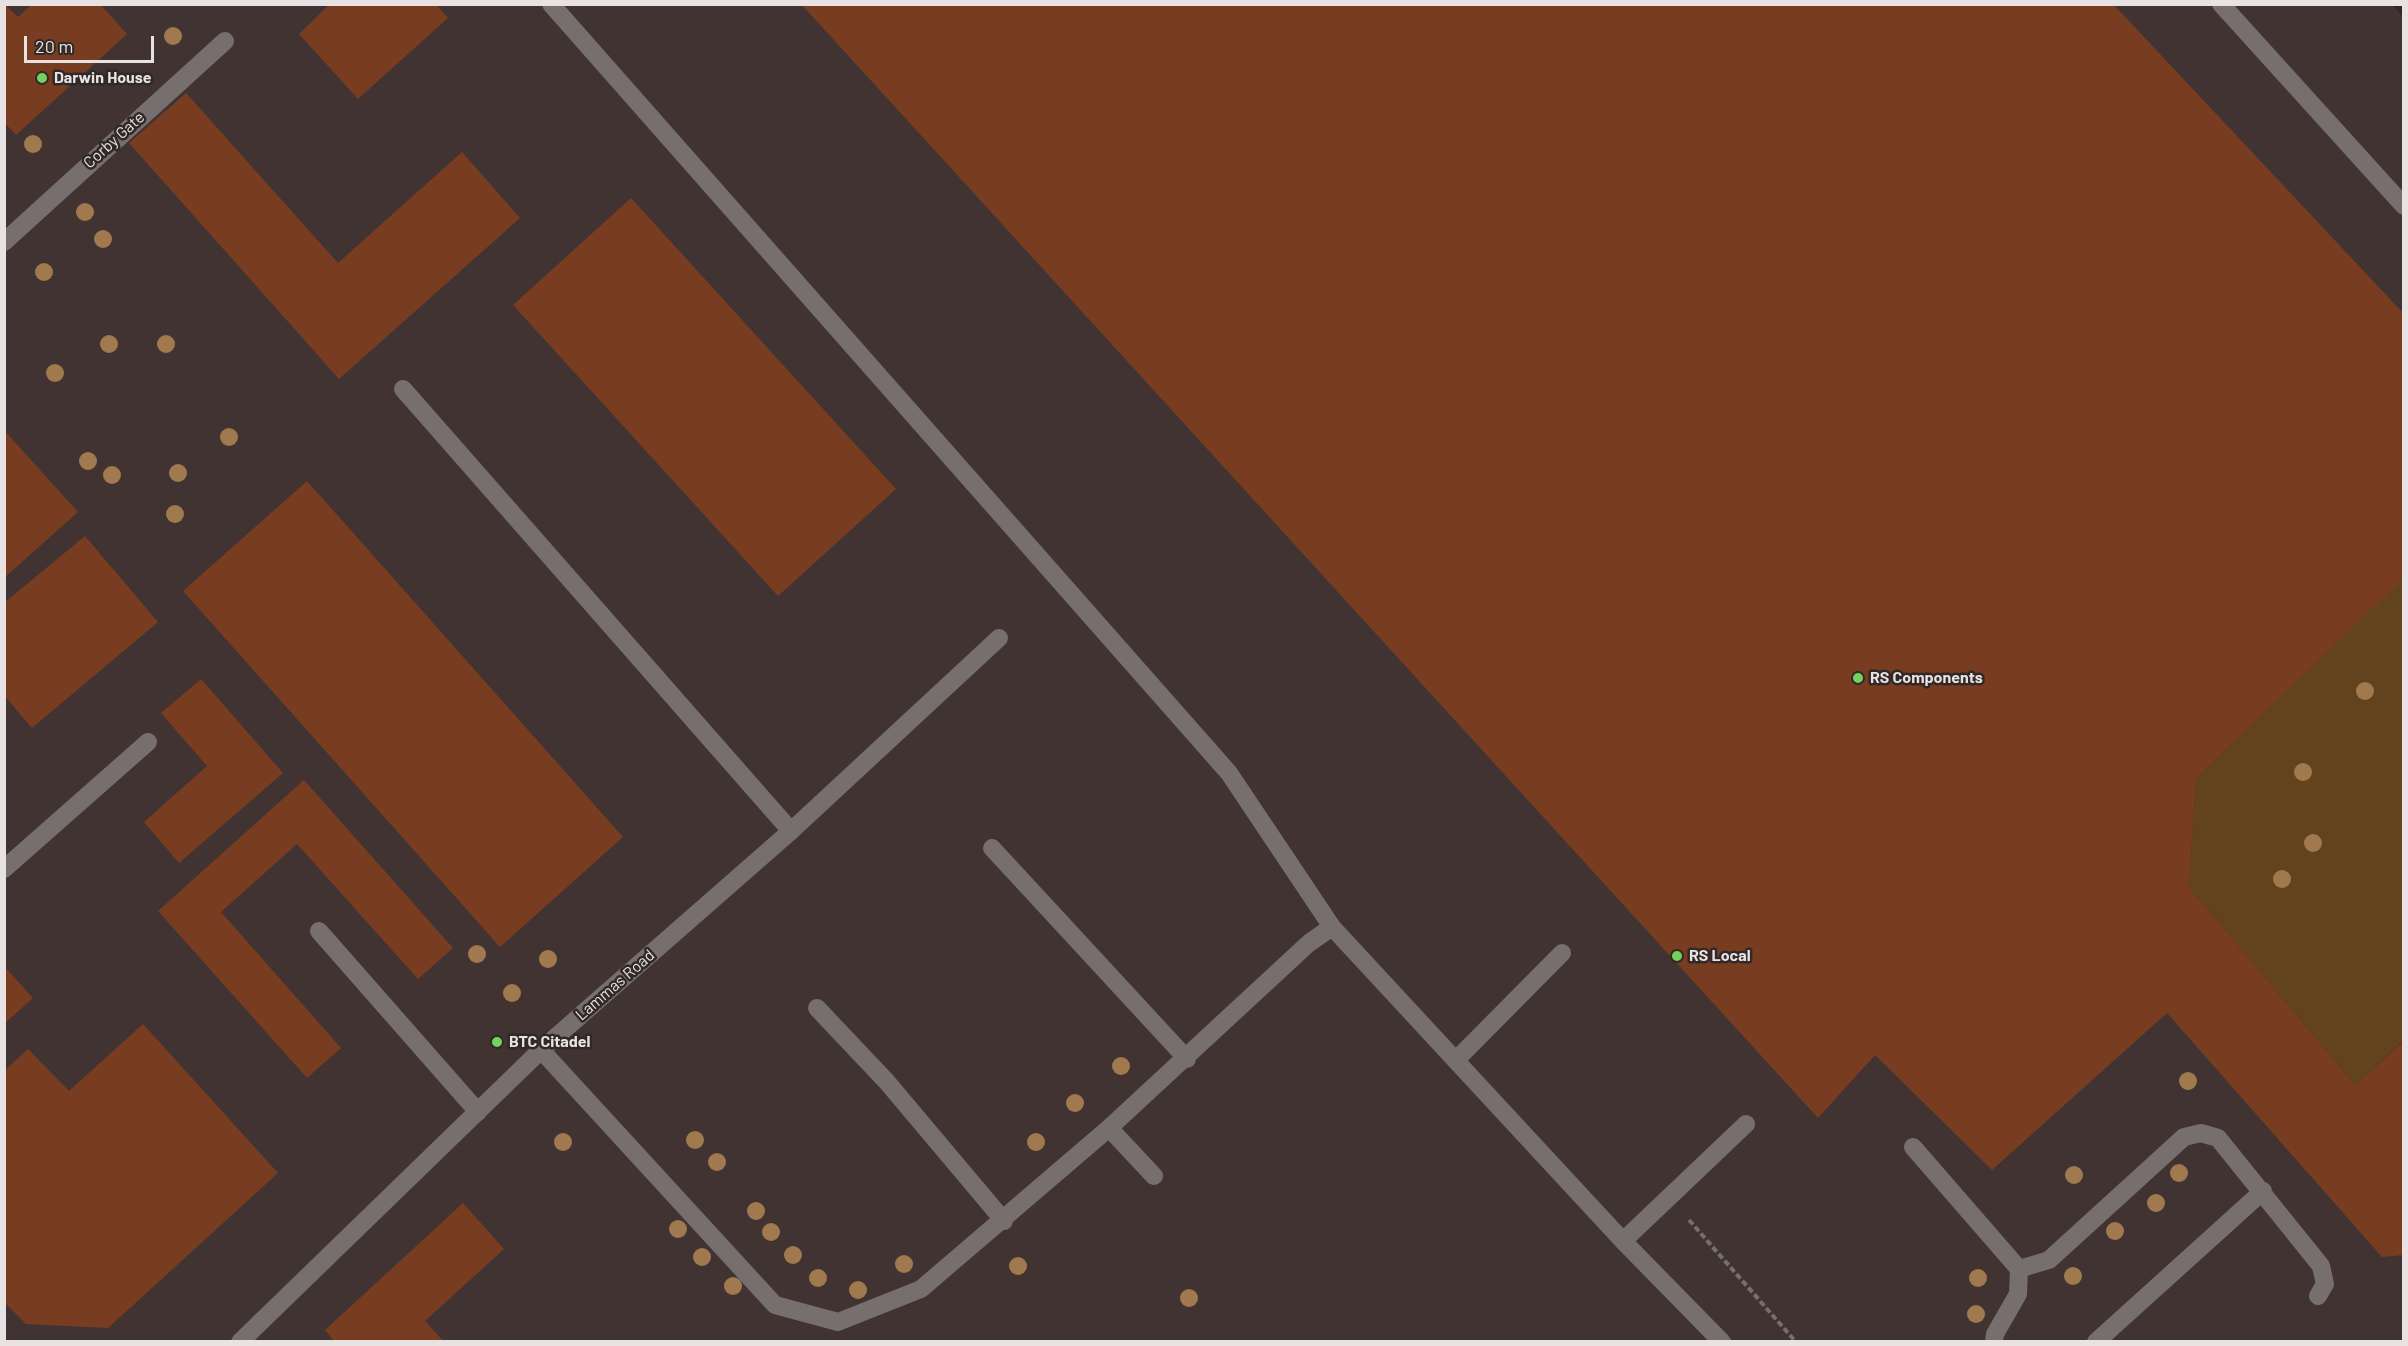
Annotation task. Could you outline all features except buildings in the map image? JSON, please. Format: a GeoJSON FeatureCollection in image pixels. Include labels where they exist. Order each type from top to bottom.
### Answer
{"type":"FeatureCollection","features":[{"type":"Feature","properties":{"kind":"street"},"geometry":{"type":"LineString","coordinates":[[550,4],[1229,773],[1332,927],[1623,1241],[1722,1341]]}},
{"type":"Feature","properties":{"kind":"street"},"geometry":{"type":"LineString","coordinates":[[2220,4],[2403,206]]}},
{"type":"Feature","properties":{"kind":"street","name":"Corby Gate"},"geometry":{"type":"LineString","coordinates":[[4,242],[225,41]]}},
{"type":"Feature","properties":{"kind":"street"},"geometry":{"type":"LineString","coordinates":[[403,389],[791,831]]}},
{"type":"Feature","properties":{"kind":"street","name":"Lammas Road"},"geometry":{"type":"LineString","coordinates":[[240,1341],[541,1050],[791,831],[999,638]]}},
{"type":"Feature","properties":{"kind":"street"},"geometry":{"type":"LineString","coordinates":[[4,869],[148,742]]}},
{"type":"Feature","properties":{"kind":"street"},"geometry":{"type":"LineString","coordinates":[[992,848],[1187,1059]]}},
{"type":"Feature","properties":{"kind":"street"},"geometry":{"type":"LineString","coordinates":[[541,1050],[775,1305],[838,1322],[921,1289],[1004,1221],[1187,1059],[1309,943],[1332,927]]}},
{"type":"Feature","properties":{"kind":"street"},"geometry":{"type":"LineString","coordinates":[[319,931],[478,1112]]}},
{"type":"Feature","properties":{"kind":"street"},"geometry":{"type":"LineString","coordinates":[[1456,1060],[1562,953]]}},
{"type":"Feature","properties":{"kind":"street"},"geometry":{"type":"LineString","coordinates":[[817,1008],[887,1082],[1004,1221]]}},
{"type":"Feature","properties":{"kind":"street"},"geometry":{"type":"LineString","coordinates":[[1623,1241],[1746,1124]]}},
{"type":"Feature","properties":{"kind":"street"},"geometry":{"type":"LineString","coordinates":[[1109,1128],[1154,1176]]}},
{"type":"Feature","properties":{"kind":"street"},"geometry":{"type":"LineString","coordinates":[[2019,1269],[2049,1260],[2184,1137],[2201,1133],[2218,1138],[2263,1191],[2321,1266],[2325,1284],[2318,1296]]}},
{"type":"Feature","properties":{"kind":"street"},"geometry":{"type":"LineString","coordinates":[[1913,1147],[2019,1269],[2018,1294],[1995,1334],[1994,1341]]}},
{"type":"Feature","properties":{"kind":"street"},"geometry":{"type":"LineString","coordinates":[[2096,1341],[2263,1191]]}},
{"type":"Feature","properties":{"kind":"path"},"geometry":{"type":"LineString","coordinates":[[1669,1197],[1796,1341]]}},
{"type":"Feature","properties":{"kind":"shaded area"},"geometry":{"type":"Polygon","coordinates":[[[2392,4],[2403,17],[2403,1341],[5,1342],[5,5],[2392,4]]]}},
{"type":"Feature","properties":{"kind":"shaded area"},"geometry":{"type":"Polygon","coordinates":[[[2403,578],[2403,1041],[2355,1085],[2189,887],[2196,778],[2403,578]]]}},
{"type":"Feature","properties":{"kind":"place","name":"Darwin House"},"geometry":{"type":"Point","coordinates":[42,78]}},
{"type":"Feature","properties":{"kind":"place","name":"RS Components"},"geometry":{"type":"Point","coordinates":[1858,678]}},
{"type":"Feature","properties":{"kind":"place","name":"RS Local"},"geometry":{"type":"Point","coordinates":[1677,956]}},
{"type":"Feature","properties":{"kind":"place","name":"BTC Citadel"},"geometry":{"type":"Point","coordinates":[497,1042]}}]}
